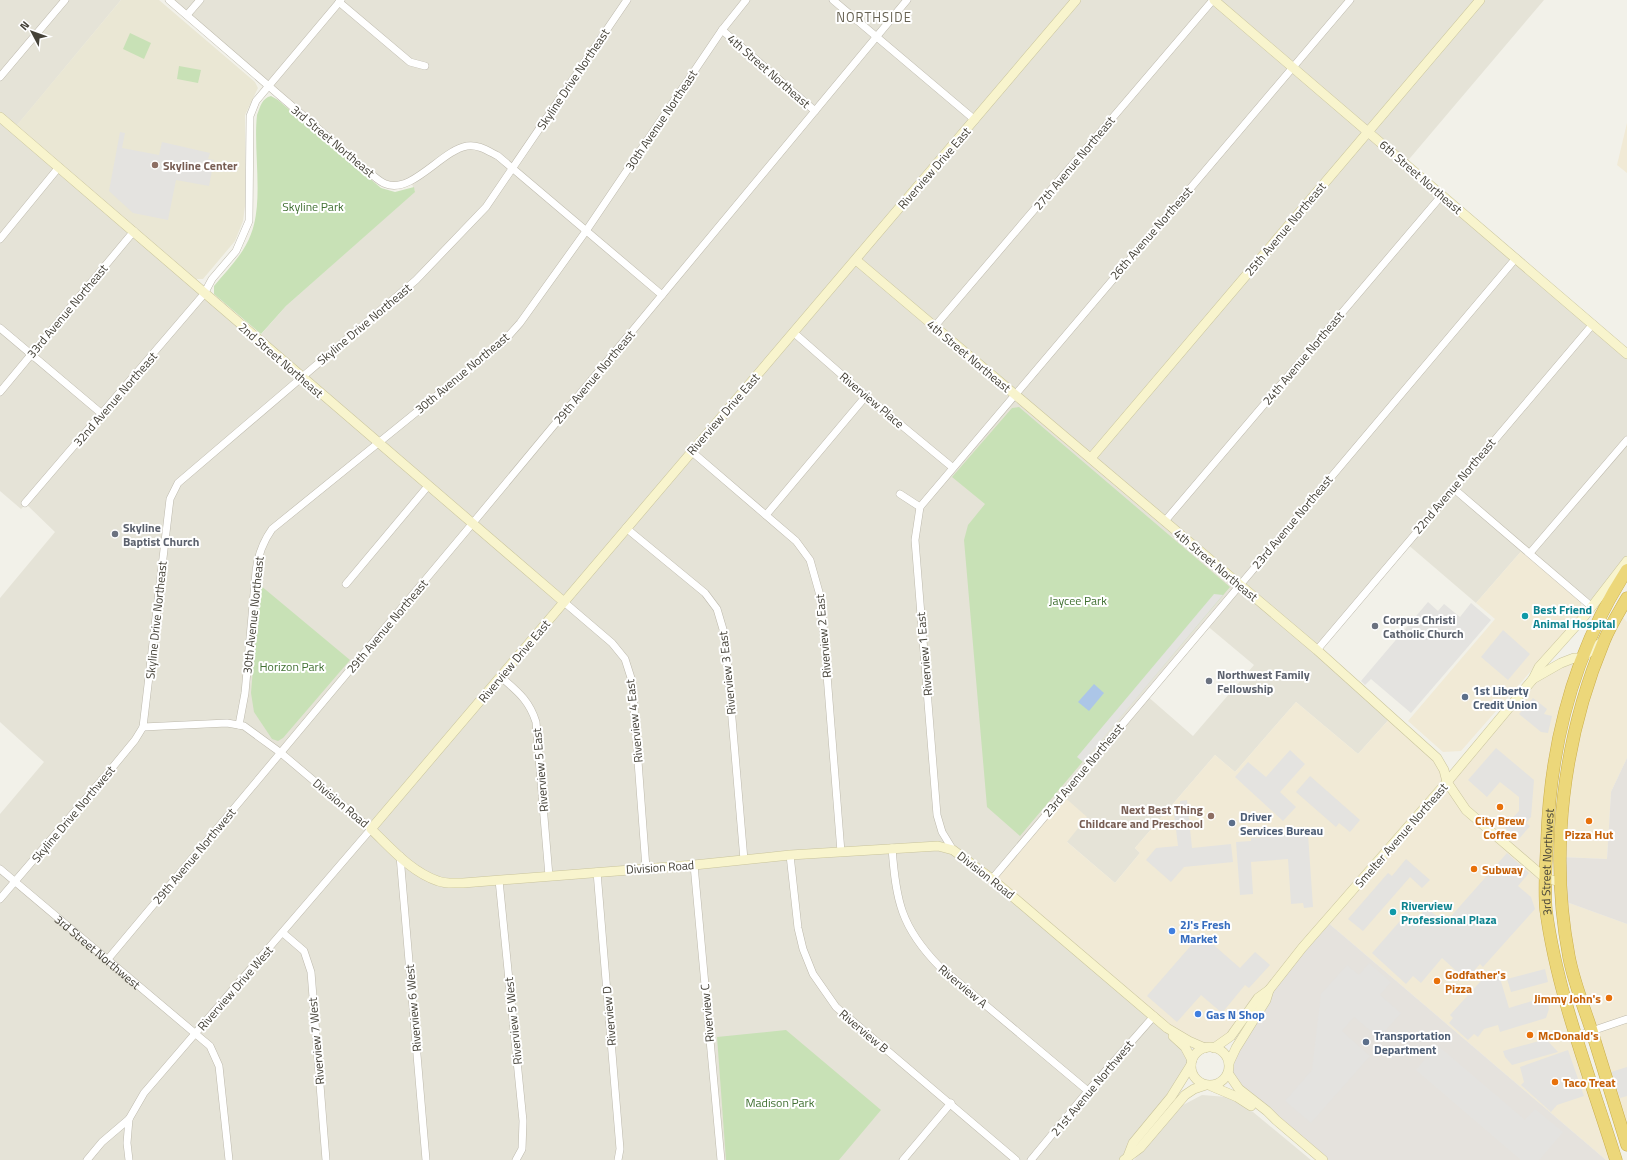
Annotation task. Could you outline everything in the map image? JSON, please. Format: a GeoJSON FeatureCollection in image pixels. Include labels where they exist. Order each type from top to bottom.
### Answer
{"type":"FeatureCollection","features":[{"type":"Feature","properties":{"kind":"highway","name":"3rd Street Northwest"},"geometry":{"type":"LineString","coordinates":[[1616,1160],[1564,996],[1554,954],[1546,909],[1545,878],[1548,802],[1554,756],[1566,706],[1582,658],[1604,608],[1627,570]]}},
{"type":"Feature","properties":{"kind":"highway","name":"3rd Street Northwest"},"geometry":{"type":"LineString","coordinates":[[1627,598],[1604,639],[1587,686],[1570,758],[1563,807],[1560,882],[1564,928],[1570,959],[1627,1145]]}},
{"type":"Feature","properties":{"kind":"street"},"geometry":{"type":"LineString","coordinates":[[0,77],[65,0]]}},
{"type":"Feature","properties":{"kind":"street","name":"3rd Street Northeast"},"geometry":{"type":"LineString","coordinates":[[169,0],[366,170],[386,184],[400,186],[452,152],[467,146],[483,148],[498,156],[662,295]]}},
{"type":"Feature","properties":{"kind":"street"},"geometry":{"type":"LineString","coordinates":[[188,15],[200,0]]}},
{"type":"Feature","properties":{"kind":"street","name":"Skyline Drive Northeast"},"geometry":{"type":"LineString","coordinates":[[143,727],[170,500],[178,483],[416,280],[440,257],[486,207],[627,0]]}},
{"type":"Feature","properties":{"kind":"street","name":"30th Avenue Northeast"},"geometry":{"type":"LineString","coordinates":[[239,725],[245,693],[258,556],[264,541],[272,529],[502,342],[520,323],[586,231],[722,30],[746,0]]}},
{"type":"Feature","properties":{"kind":"street"},"geometry":{"type":"LineString","coordinates":[[833,0],[975,120]]}},
{"type":"Feature","properties":{"kind":"street","name":"29th Avenue Northeast"},"geometry":{"type":"LineString","coordinates":[[281,753],[907,0]]}},
{"type":"Feature","properties":{"kind":"street","name":"Riverview Drive East"},"geometry":{"type":"LineString","coordinates":[[371,829],[1076,0]]}},
{"type":"Feature","properties":{"kind":"street","name":"6th Street Northeast"},"geometry":{"type":"LineString","coordinates":[[1214,0],[1627,354]]}},
{"type":"Feature","properties":{"kind":"street","name":"27th Avenue Northeast"},"geometry":{"type":"LineString","coordinates":[[935,326],[1214,0]]}},
{"type":"Feature","properties":{"kind":"street","name":"26th Avenue Northeast"},"geometry":{"type":"LineString","coordinates":[[952,467],[1350,0]]}},
{"type":"Feature","properties":{"kind":"street","name":"25th Avenue Northeast"},"geometry":{"type":"LineString","coordinates":[[1091,458],[1480,0]]}},
{"type":"Feature","properties":{"kind":"street"},"geometry":{"type":"LineString","coordinates":[[204,294],[212,279],[236,251],[244,237],[249,221],[251,175],[250,116],[256,101],[340,1],[410,62],[425,66]]}},
{"type":"Feature","properties":{"kind":"street","name":"4th Street Northeast"},"geometry":{"type":"LineString","coordinates":[[722,30],[815,111]]}},
{"type":"Feature","properties":{"kind":"street","name":"2nd Street Northeast"},"geometry":{"type":"LineString","coordinates":[[0,117],[564,602]]}},
{"type":"Feature","properties":{"kind":"street"},"geometry":{"type":"LineString","coordinates":[[0,238],[59,167]]}},
{"type":"Feature","properties":{"kind":"street","name":"24th Avenue Northeast"},"geometry":{"type":"LineString","coordinates":[[1165,521],[1442,195]]}},
{"type":"Feature","properties":{"kind":"street","name":"33rd Avenue Northeast"},"geometry":{"type":"LineString","coordinates":[[0,392],[134,231]]}},
{"type":"Feature","properties":{"kind":"street","name":"23rd Avenue Northeast"},"geometry":{"type":"LineString","coordinates":[[992,879],[1239,584],[1516,258]]}},
{"type":"Feature","properties":{"kind":"street","name":"4th Street Northeast"},"geometry":{"type":"LineString","coordinates":[[856,260],[1317,650],[1430,750],[1437,758],[1444,770],[1447,782],[1466,810],[1545,878],[1560,882]]}},
{"type":"Feature","properties":{"kind":"street","name":"32nd Avenue Northeast"},"geometry":{"type":"LineString","coordinates":[[25,503],[204,294]]}},
{"type":"Feature","properties":{"kind":"street","name":"22nd Avenue Northeast"},"geometry":{"type":"LineString","coordinates":[[1317,650],[1592,324]]}},
{"type":"Feature","properties":{"kind":"street"},"geometry":{"type":"LineString","coordinates":[[0,328],[102,414]]}},
{"type":"Feature","properties":{"kind":"street","name":"Riverview Place"},"geometry":{"type":"LineString","coordinates":[[793,332],[866,396],[952,467]]}},
{"type":"Feature","properties":{"kind":"street"},"geometry":{"type":"LineString","coordinates":[[766,515],[866,396]]}},
{"type":"Feature","properties":{"kind":"street"},"geometry":{"type":"LineString","coordinates":[[1530,553],[1627,440]]}},
{"type":"Feature","properties":{"kind":"street","name":"Riverview 2 East"},"geometry":{"type":"LineString","coordinates":[[691,451],[796,541],[810,560],[821,599],[841,852]]}},
{"type":"Feature","properties":{"kind":"street"},"geometry":{"type":"LineString","coordinates":[[900,494],[920,506],[952,467]]}},
{"type":"Feature","properties":{"kind":"street"},"geometry":{"type":"LineString","coordinates":[[346,584],[428,486]]}},
{"type":"Feature","properties":{"kind":"street"},"geometry":{"type":"LineString","coordinates":[[1453,488],[1592,607]]}},
{"type":"Feature","properties":{"kind":"street","name":"Riverview 1 East"},"geometry":{"type":"LineString","coordinates":[[920,506],[915,540],[937,815],[942,832],[953,850]]}},
{"type":"Feature","properties":{"kind":"street","name":"Riverview 3 East"},"geometry":{"type":"LineString","coordinates":[[626,528],[705,593],[717,609],[725,636],[744,860]]}},
{"type":"Feature","properties":{"kind":"street","name":"Smelter Avenue Northeast"},"geometry":{"type":"LineString","coordinates":[[1210,1048],[1231,1036],[1258,998],[1269,990],[1302,948],[1447,782],[1533,678],[1539,667],[1592,607],[1627,561]]}},
{"type":"Feature","properties":{"kind":"street","name":"Riverview 4 East"},"geometry":{"type":"LineString","coordinates":[[564,602],[612,644],[625,660],[632,688],[646,868]]}},
{"type":"Feature","properties":{"kind":"street","name":"Smelter Avenue Northeast"},"geometry":{"type":"LineString","coordinates":[[1533,678],[1561,663],[1574,658],[1582,658],[1604,639]]}},
{"type":"Feature","properties":{"kind":"street","name":"Riverview 5 East"},"geometry":{"type":"LineString","coordinates":[[501,677],[525,698],[532,708],[536,722],[549,876]]}},
{"type":"Feature","properties":{"kind":"street","name":"Division Road"},"geometry":{"type":"LineString","coordinates":[[143,727],[228,723],[239,725],[258,736],[281,753],[421,873],[439,882],[463,883],[694,865],[790,855],[892,848],[938,846],[953,850],[992,879],[1168,1028],[1185,1047],[1192,1062]]}},
{"type":"Feature","properties":{"kind":"street","name":"Skyline Drive Northwest"},"geometry":{"type":"LineString","coordinates":[[0,899],[112,768],[135,740],[143,727]]}},
{"type":"Feature","properties":{"kind":"street","name":"29th Avenue Northwest"},"geometry":{"type":"LineString","coordinates":[[108,959],[281,753]]}},
{"type":"Feature","properties":{"kind":"street","name":"Riverview Drive West"},"geometry":{"type":"LineString","coordinates":[[129,1160],[127,1143],[129,1119],[144,1093],[371,829]]}},
{"type":"Feature","properties":{"kind":"street","name":"Riverview A"},"geometry":{"type":"LineString","coordinates":[[892,848],[899,905],[910,929],[922,948],[939,966],[1088,1091]]}},
{"type":"Feature","properties":{"kind":"street","name":"Riverview B"},"geometry":{"type":"LineString","coordinates":[[790,855],[798,928],[803,949],[813,974],[836,1007],[951,1103],[1016,1160]]}},
{"type":"Feature","properties":{"kind":"street","name":"Riverview 6 West"},"geometry":{"type":"LineString","coordinates":[[400,856],[426,1160]]}},
{"type":"Feature","properties":{"kind":"street","name":"Riverview C"},"geometry":{"type":"LineString","coordinates":[[694,865],[721,1160]]}},
{"type":"Feature","properties":{"kind":"street","name":"3rd Street Northwest"},"geometry":{"type":"LineString","coordinates":[[0,869],[210,1046],[219,1066],[229,1160]]}},
{"type":"Feature","properties":{"kind":"street","name":"Riverview D"},"geometry":{"type":"LineString","coordinates":[[597,872],[620,1149],[618,1160]]}},
{"type":"Feature","properties":{"kind":"street","name":"Riverview 5 West"},"geometry":{"type":"LineString","coordinates":[[499,880],[523,1121],[522,1149],[516,1160]]}},
{"type":"Feature","properties":{"kind":"street","name":"Riverview 7 West"},"geometry":{"type":"LineString","coordinates":[[283,933],[304,951],[310,972],[326,1160]]}},
{"type":"Feature","properties":{"kind":"street","name":"Smelter Avenue Northeast"},"geometry":{"type":"LineString","coordinates":[[1229,1068],[1236,1048],[1266,1000],[1269,990]]}},
{"type":"Feature","properties":{"kind":"street","name":"21st Avenue Northwest"},"geometry":{"type":"LineString","coordinates":[[1031,1160],[1088,1091],[1154,1016]]}},
{"type":"Feature","properties":{"kind":"street"},"geometry":{"type":"LineString","coordinates":[[1577,1036],[1627,1019]]}},
{"type":"Feature","properties":{"kind":"street","name":"Division Road"},"geometry":{"type":"LineString","coordinates":[[1168,1028],[1189,1041],[1210,1048]]}},
{"type":"Feature","properties":{"kind":"street"},"geometry":{"type":"LineString","coordinates":[[1126,1158],[1134,1143],[1171,1097],[1197,1052],[1210,1048],[1223,1052],[1239,1089],[1267,1111],[1323,1160]]}},
{"type":"Feature","properties":{"kind":"street"},"geometry":{"type":"LineString","coordinates":[[1192,1062],[1195,1078],[1237,1097],[1268,1118],[1276,1120]]}},
{"type":"Feature","properties":{"kind":"street"},"geometry":{"type":"LineString","coordinates":[[1126,1158],[1140,1148],[1185,1095],[1194,1089],[1220,1083],[1229,1068]]}},
{"type":"Feature","properties":{"kind":"street"},"geometry":{"type":"LineString","coordinates":[[903,1160],[951,1103]]}},
{"type":"Feature","properties":{"kind":"street"},"geometry":{"type":"LineString","coordinates":[[87,1160],[102,1142],[129,1119]]}},
{"type":"Feature","properties":{"kind":"shaded area"},"geometry":{"type":"Polygon","coordinates":[[[0,0],[121,0],[14,129],[257,339],[286,306],[415,191],[410,180],[386,184],[168,0],[1544,0],[1405,164],[1627,354],[1627,561],[1592,607],[1524,548],[1476,603],[1406,543],[1317,650],[1392,716],[1358,754],[1296,702],[1235,772],[1215,755],[1135,848],[1140,853],[1115,883],[1066,841],[992,879],[1167,1028],[1192,1060],[1124,1160],[0,1160],[0,814],[44,762],[0,722],[0,598],[55,532],[26,504],[21,509],[0,491],[0,0]],[[1205,624],[1146,695],[1193,736],[1254,665],[1205,624]]]}},
{"type":"Feature","properties":{"kind":"shaded area","name":"Skyline Center"},"geometry":{"type":"Polygon","coordinates":[[[121,0],[159,0],[255,82],[258,88],[245,115],[245,206],[243,221],[235,241],[203,279],[196,279],[17,125],[121,0]]]}},
{"type":"Feature","properties":{"kind":"shaded area"},"geometry":{"type":"Polygon","coordinates":[[[1627,123],[1627,173],[1617,165],[1627,123]]]}},
{"type":"Feature","properties":{"kind":"shaded area"},"geometry":{"type":"Polygon","coordinates":[[[120,132],[125,133],[122,148],[159,155],[162,142],[210,153],[208,159],[214,160],[209,186],[176,180],[168,220],[133,213],[109,191],[120,132]]]}},
{"type":"Feature","properties":{"kind":"shaded area"},"geometry":{"type":"Polygon","coordinates":[[[1524,548],[1582,598],[1579,616],[1461,751],[1443,752],[1408,721],[1495,619],[1476,603],[1524,548]]]}},
{"type":"Feature","properties":{"kind":"shaded area"},"geometry":{"type":"Polygon","coordinates":[[[1214,594],[1223,595],[1083,762],[1077,757],[1214,594]]]}},
{"type":"Feature","properties":{"kind":"shaded area"},"geometry":{"type":"Polygon","coordinates":[[[1428,602],[1438,611],[1444,604],[1460,617],[1471,603],[1491,620],[1411,713],[1371,679],[1365,685],[1361,681],[1428,602]]]}},
{"type":"Feature","properties":{"kind":"shaded area"},"geometry":{"type":"Polygon","coordinates":[[[1619,613],[1627,622],[1627,758],[1611,792],[1607,859],[1561,857],[1563,807],[1587,686],[1619,613]]]}},
{"type":"Feature","properties":{"kind":"shaded area"},"geometry":{"type":"Polygon","coordinates":[[[1503,630],[1530,654],[1508,680],[1481,657],[1503,630]]]}},
{"type":"Feature","properties":{"kind":"shaded area"},"geometry":{"type":"Polygon","coordinates":[[[1582,658],[1566,706],[1545,878],[1554,954],[1616,1160],[1606,1160],[1326,921],[1241,1023],[1214,1048],[1205,1048],[1189,1041],[992,879],[1062,795],[1087,817],[1067,842],[1115,883],[1140,853],[1135,848],[1215,755],[1235,772],[1296,702],[1358,754],[1392,716],[1430,750],[1447,782],[1533,679],[1582,658]]]}},
{"type":"Feature","properties":{"kind":"shaded area"},"geometry":{"type":"Polygon","coordinates":[[[1533,698],[1547,709],[1544,714],[1552,716],[1548,733],[1541,732],[1519,714],[1533,698]]]}},
{"type":"Feature","properties":{"kind":"shaded area"},"geometry":{"type":"Polygon","coordinates":[[[1496,748],[1534,780],[1531,817],[1526,823],[1530,826],[1518,840],[1504,827],[1519,811],[1519,797],[1500,782],[1487,797],[1468,780],[1496,748]]]}},
{"type":"Feature","properties":{"kind":"shaded area"},"geometry":{"type":"Polygon","coordinates":[[[1290,750],[1305,764],[1280,792],[1296,807],[1283,821],[1235,777],[1248,762],[1266,777],[1290,750]]]}},
{"type":"Feature","properties":{"kind":"shaded area"},"geometry":{"type":"Polygon","coordinates":[[[1627,758],[1627,924],[1561,900],[1561,857],[1607,859],[1611,792],[1627,758]]]}},
{"type":"Feature","properties":{"kind":"shaded area"},"geometry":{"type":"Polygon","coordinates":[[[1310,776],[1360,820],[1350,832],[1339,823],[1336,827],[1296,792],[1310,776]]]}},
{"type":"Feature","properties":{"kind":"shaded area"},"geometry":{"type":"Polygon","coordinates":[[[1187,800],[1192,848],[1231,844],[1233,862],[1184,867],[1171,882],[1146,860],[1156,848],[1178,846],[1174,813],[1181,812],[1180,801],[1187,800]]]}},
{"type":"Feature","properties":{"kind":"shaded area"},"geometry":{"type":"Polygon","coordinates":[[[1308,834],[1313,907],[1304,908],[1303,903],[1291,904],[1288,859],[1251,862],[1253,894],[1240,895],[1236,842],[1251,841],[1251,838],[1308,834]]]}},
{"type":"Feature","properties":{"kind":"shaded area"},"geometry":{"type":"Polygon","coordinates":[[[1507,853],[1529,873],[1518,886],[1531,897],[1535,909],[1483,967],[1480,964],[1471,974],[1468,972],[1463,977],[1442,958],[1421,983],[1413,976],[1406,984],[1372,953],[1407,913],[1415,920],[1427,908],[1445,923],[1507,853]]]}},
{"type":"Feature","properties":{"kind":"shaded area"},"geometry":{"type":"Polygon","coordinates":[[[1406,859],[1430,880],[1422,888],[1410,877],[1363,931],[1348,919],[1388,873],[1392,876],[1406,859]]]}},
{"type":"Feature","properties":{"kind":"shaded area"},"geometry":{"type":"Polygon","coordinates":[[[1561,900],[1627,924],[1627,1145],[1592,1031],[1561,900]]]}},
{"type":"Feature","properties":{"kind":"shaded area"},"geometry":{"type":"Polygon","coordinates":[[[1326,921],[1606,1160],[1323,1160],[1276,1120],[1228,1073],[1229,1063],[1266,1000],[1326,921]]]}},
{"type":"Feature","properties":{"kind":"shaded area"},"geometry":{"type":"Polygon","coordinates":[[[1201,934],[1240,968],[1255,952],[1270,965],[1249,988],[1245,985],[1222,1013],[1201,995],[1177,1022],[1147,996],[1201,934]]]}},
{"type":"Feature","properties":{"kind":"shaded area"},"geometry":{"type":"Polygon","coordinates":[[[1369,963],[1391,982],[1380,995],[1401,1013],[1379,1038],[1354,1017],[1342,1031],[1370,1056],[1311,1123],[1285,1101],[1312,1070],[1321,994],[1347,965],[1359,975],[1369,963]]]}},
{"type":"Feature","properties":{"kind":"shaded area"},"geometry":{"type":"Polygon","coordinates":[[[1545,969],[1548,982],[1511,992],[1507,979],[1545,969]]]}},
{"type":"Feature","properties":{"kind":"shaded area"},"geometry":{"type":"Polygon","coordinates":[[[1489,972],[1494,977],[1499,975],[1509,1008],[1542,998],[1548,1003],[1549,1009],[1546,1018],[1500,1032],[1498,1025],[1484,1029],[1478,1037],[1474,1034],[1468,1040],[1449,1023],[1453,1018],[1450,1015],[1489,972]]]}},
{"type":"Feature","properties":{"kind":"shaded area"},"geometry":{"type":"Polygon","coordinates":[[[1546,1039],[1558,1052],[1512,1065],[1505,1057],[1503,1051],[1546,1039]]]}},
{"type":"Feature","properties":{"kind":"shaded area"},"geometry":{"type":"Polygon","coordinates":[[[1437,1045],[1525,1120],[1535,1109],[1563,1132],[1539,1160],[1521,1160],[1416,1070],[1437,1045]]]}},
{"type":"Feature","properties":{"kind":"shaded area"},"geometry":{"type":"Polygon","coordinates":[[[1568,1050],[1584,1096],[1557,1105],[1551,1112],[1521,1085],[1524,1082],[1520,1067],[1568,1050]]]}},
{"type":"Feature","properties":{"kind":"shaded area"},"geometry":{"type":"Polygon","coordinates":[[[1627,1067],[1627,1096],[1620,1098],[1611,1072],[1627,1067]]]}},
{"type":"Feature","properties":{"kind":"shaded area"},"geometry":{"type":"Polygon","coordinates":[[[1202,1095],[1227,1097],[1253,1112],[1311,1160],[1134,1160],[1183,1105],[1202,1095]]]}},
{"type":"Feature","properties":{"kind":"green space"},"geometry":{"type":"Polygon","coordinates":[[[130,33],[151,43],[144,59],[123,49],[130,33]]]}},
{"type":"Feature","properties":{"kind":"green space"},"geometry":{"type":"Polygon","coordinates":[[[179,66],[201,70],[198,83],[177,79],[179,66]]]}},
{"type":"Feature","properties":{"kind":"green space","name":"Skyline Park"},"geometry":{"type":"Polygon","coordinates":[[[271,96],[278,100],[381,188],[395,192],[414,187],[415,192],[286,306],[261,334],[214,294],[214,286],[240,255],[248,241],[255,221],[258,191],[257,115],[263,101],[271,96]]]}},
{"type":"Feature","properties":{"kind":"green space","name":"Jaycee Park"},"geometry":{"type":"Polygon","coordinates":[[[1019,407],[1230,587],[1020,836],[987,807],[964,540],[968,525],[985,504],[952,477],[1012,408],[1019,407]]]}},
{"type":"Feature","properties":{"kind":"green space","name":"Horizon Park"},"geometry":{"type":"Polygon","coordinates":[[[260,585],[350,660],[283,738],[278,741],[272,739],[254,712],[251,693],[260,585]]]}},
{"type":"Feature","properties":{"kind":"green space","name":"Madison Park"},"geometry":{"type":"Polygon","coordinates":[[[786,1030],[881,1110],[839,1160],[726,1160],[717,1037],[786,1030]]]}},
{"type":"Feature","properties":{"kind":"water"},"geometry":{"type":"Polygon","coordinates":[[[1094,684],[1104,693],[1089,711],[1078,702],[1094,684]]]}},
{"type":"Feature","properties":{"kind":"place","name":"Skyline Center"},"geometry":{"type":"Point","coordinates":[155,165]}},
{"type":"Feature","properties":{"kind":"place","name":"Skyline Baptist Church"},"geometry":{"type":"Point","coordinates":[115,534]}},
{"type":"Feature","properties":{"kind":"place","name":"Best Friend Animal Hospital"},"geometry":{"type":"Point","coordinates":[1525,616]}},
{"type":"Feature","properties":{"kind":"place","name":"Corpus Christi Catholic Church"},"geometry":{"type":"Point","coordinates":[1375,626]}},
{"type":"Feature","properties":{"kind":"place","name":"Northwest Family Fellowship"},"geometry":{"type":"Point","coordinates":[1209,681]}},
{"type":"Feature","properties":{"kind":"place","name":"1st Liberty Credit Union"},"geometry":{"type":"Point","coordinates":[1465,697]}},
{"type":"Feature","properties":{"kind":"place","name":"City Brew Coffee"},"geometry":{"type":"Point","coordinates":[1500,807]}},
{"type":"Feature","properties":{"kind":"place","name":"Next Best Thing Childcare and Preschool"},"geometry":{"type":"Point","coordinates":[1211,816]}},
{"type":"Feature","properties":{"kind":"place","name":"Pizza Hut"},"geometry":{"type":"Point","coordinates":[1589,821]}},
{"type":"Feature","properties":{"kind":"place","name":"Driver Services Bureau"},"geometry":{"type":"Point","coordinates":[1232,823]}},
{"type":"Feature","properties":{"kind":"place","name":"Subway"},"geometry":{"type":"Point","coordinates":[1474,869]}},
{"type":"Feature","properties":{"kind":"place","name":"Riverview Professional Plaza"},"geometry":{"type":"Point","coordinates":[1393,912]}},
{"type":"Feature","properties":{"kind":"place","name":"2J's Fresh Market"},"geometry":{"type":"Point","coordinates":[1172,931]}},
{"type":"Feature","properties":{"kind":"place","name":"Godfather's Pizza"},"geometry":{"type":"Point","coordinates":[1437,981]}},
{"type":"Feature","properties":{"kind":"place","name":"Jimmy John's"},"geometry":{"type":"Point","coordinates":[1609,998]}},
{"type":"Feature","properties":{"kind":"place","name":"Gas N Shop"},"geometry":{"type":"Point","coordinates":[1198,1014]}},
{"type":"Feature","properties":{"kind":"place","name":"McDonald's"},"geometry":{"type":"Point","coordinates":[1530,1035]}},
{"type":"Feature","properties":{"kind":"place","name":"Transportation Department"},"geometry":{"type":"Point","coordinates":[1366,1042]}},
{"type":"Feature","properties":{"kind":"place","name":"Taco Treat"},"geometry":{"type":"Point","coordinates":[1555,1082]}},
{"type":"Feature","properties":{"kind":"district","name":"NORTHSIDE"},"geometry":{"type":"Point","coordinates":[874,17]}}]}
